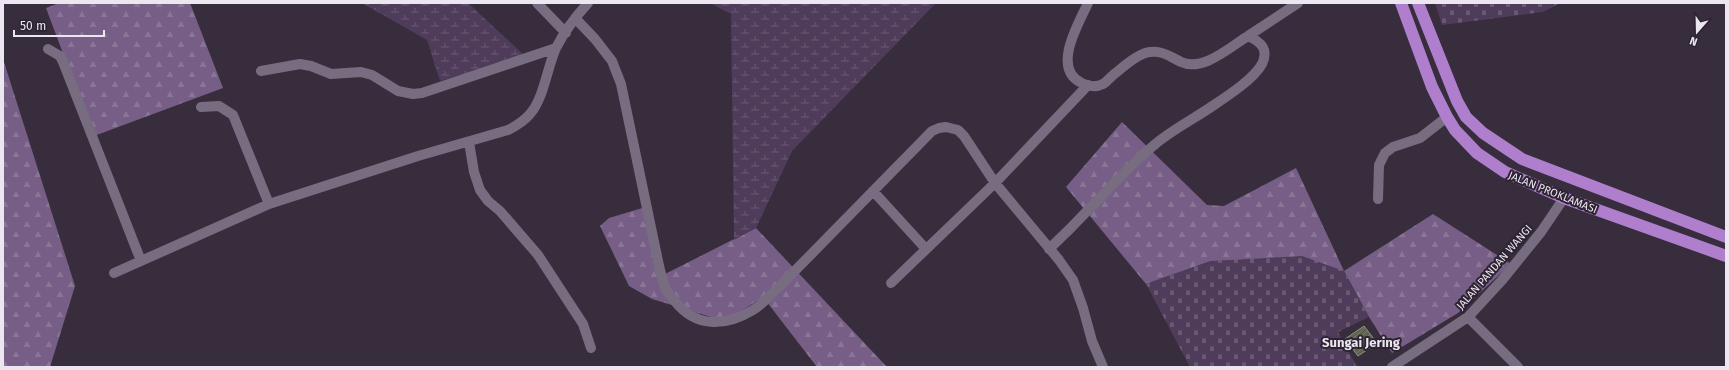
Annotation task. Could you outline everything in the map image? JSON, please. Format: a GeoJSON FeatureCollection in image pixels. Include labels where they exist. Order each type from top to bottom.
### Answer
{"type":"FeatureCollection","features":[{"type":"Feature","properties":{"kind":"highway","name":"JALAN PROKLAMASI"},"geometry":{"type":"LineString","coordinates":[[1401,3],[1432,87],[1447,117],[1455,130],[1478,153],[1505,172],[1564,198],[1726,256]]}},
{"type":"Feature","properties":{"kind":"highway","name":"JALAN PROKLAMASI"},"geometry":{"type":"LineString","coordinates":[[1418,3],[1457,101],[1466,117],[1483,133],[1522,159],[1726,237]]}},
{"type":"Feature","properties":{"kind":"street"},"geometry":{"type":"LineString","coordinates":[[537,3],[566,33]]}},
{"type":"Feature","properties":{"kind":"street"},"geometry":{"type":"LineString","coordinates":[[114,273],[269,204],[418,156],[508,130],[519,124],[530,114],[538,100],[556,48],[575,18],[588,3]]}},
{"type":"Feature","properties":{"kind":"street"},"geometry":{"type":"LineString","coordinates":[[1088,3],[1069,48],[1068,66],[1072,76],[1088,85],[1096,86],[1104,84],[1117,71],[1139,56],[1149,52],[1159,51],[1186,64],[1195,65],[1204,63],[1298,3]]}},
{"type":"Feature","properties":{"kind":"street"},"geometry":{"type":"LineString","coordinates":[[575,18],[595,39],[612,61],[621,84],[658,261],[666,289],[687,315],[699,320],[716,323],[733,320],[755,310],[932,131],[946,127],[958,130],[964,136],[994,183],[1050,249],[1072,280],[1083,308],[1092,341],[1103,367]]}},
{"type":"Feature","properties":{"kind":"street"},"geometry":{"type":"LineString","coordinates":[[1050,249],[1091,208],[1122,173],[1153,145],[1225,98],[1256,72],[1262,64],[1264,48],[1259,41],[1248,36]]}},
{"type":"Feature","properties":{"kind":"street"},"geometry":{"type":"LineString","coordinates":[[261,71],[300,64],[311,66],[331,74],[361,72],[372,75],[398,91],[413,94],[422,93],[556,48]]}},
{"type":"Feature","properties":{"kind":"street"},"geometry":{"type":"LineString","coordinates":[[48,49],[60,56],[63,62],[141,261]]}},
{"type":"Feature","properties":{"kind":"street"},"geometry":{"type":"LineString","coordinates":[[891,283],[994,183],[1088,85]]}},
{"type":"Feature","properties":{"kind":"street"},"geometry":{"type":"LineString","coordinates":[[200,107],[219,106],[233,114],[269,204]]}},
{"type":"Feature","properties":{"kind":"street"},"geometry":{"type":"LineString","coordinates":[[1378,199],[1379,165],[1385,153],[1393,147],[1420,138],[1447,117]]}},
{"type":"Feature","properties":{"kind":"street"},"geometry":{"type":"LineString","coordinates":[[469,142],[474,172],[480,190],[488,201],[500,212],[538,255],[583,324],[591,348]]}},
{"type":"Feature","properties":{"kind":"street"},"geometry":{"type":"LineString","coordinates":[[873,191],[926,249]]}},
{"type":"Feature","properties":{"kind":"street","name":"JALAN PANDAN WANGI"},"geometry":{"type":"LineString","coordinates":[[1392,367],[1468,317],[1503,279],[1536,238],[1564,198]]}},
{"type":"Feature","properties":{"kind":"street"},"geometry":{"type":"LineString","coordinates":[[1468,317],[1518,367]]}},
{"type":"Feature","properties":{"kind":"green space"},"geometry":{"type":"Polygon","coordinates":[[[59,3],[190,3],[223,88],[94,136],[46,8],[59,3]]]}},
{"type":"Feature","properties":{"kind":"green space"},"geometry":{"type":"Polygon","coordinates":[[[362,3],[468,3],[525,56],[440,81],[427,40],[362,3]]]}},
{"type":"Feature","properties":{"kind":"green space"},"geometry":{"type":"Polygon","coordinates":[[[710,3],[936,3],[792,151],[756,228],[734,240],[731,14],[710,3]]]}},
{"type":"Feature","properties":{"kind":"green space"},"geometry":{"type":"Polygon","coordinates":[[[1435,3],[1560,3],[1543,12],[1442,25],[1435,3]]]}},
{"type":"Feature","properties":{"kind":"green space"},"geometry":{"type":"Polygon","coordinates":[[[3,59],[75,286],[50,367],[3,367],[3,59]]]}},
{"type":"Feature","properties":{"kind":"green space"},"geometry":{"type":"Polygon","coordinates":[[[1122,122],[1207,205],[1224,206],[1296,168],[1344,271],[1211,261],[1146,284],[1066,187],[1122,122]]]}},
{"type":"Feature","properties":{"kind":"green space"},"geometry":{"type":"Polygon","coordinates":[[[649,206],[665,274],[756,228],[887,367],[817,367],[763,297],[732,317],[711,317],[652,299],[629,286],[600,226],[609,218],[649,206]]]}},
{"type":"Feature","properties":{"kind":"green space"},"geometry":{"type":"Polygon","coordinates":[[[1433,214],[1511,264],[1458,313],[1392,353],[1369,317],[1344,271],[1433,214]]]}},
{"type":"Feature","properties":{"kind":"green space"},"geometry":{"type":"Polygon","coordinates":[[[1302,256],[1344,271],[1369,317],[1338,332],[1357,367],[1190,367],[1146,284],[1211,261],[1302,256]]]}},
{"type":"Feature","properties":{"kind":"building"},"geometry":{"type":"Polygon","coordinates":[[[1364,326],[1377,343],[1358,356],[1345,339],[1364,326]]]}},
{"type":"Feature","properties":{"kind":"district","name":"Sungai Jering"},"geometry":{"type":"Point","coordinates":[1361,342]}}]}
